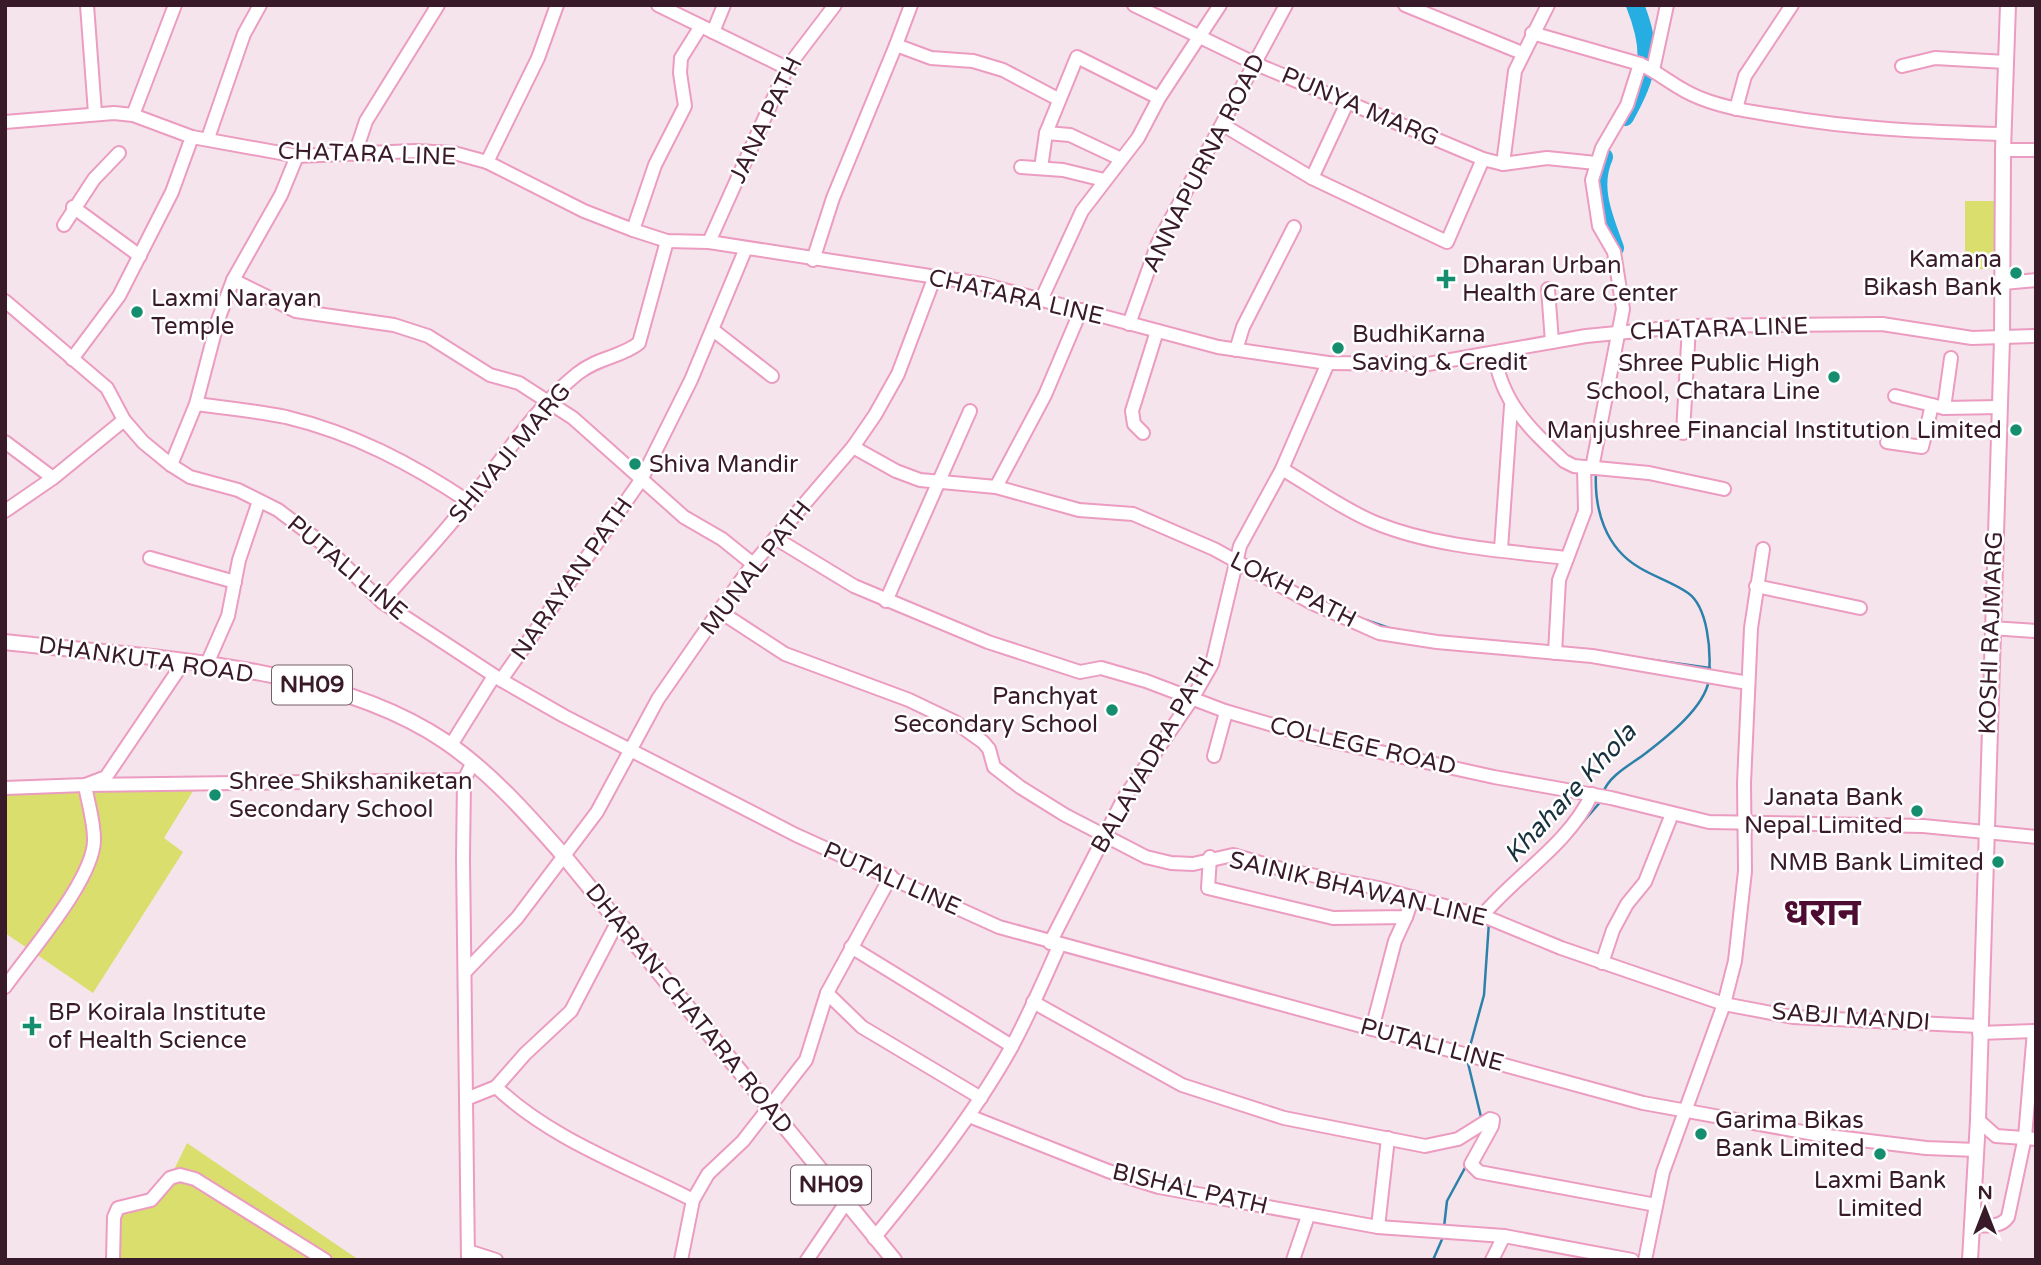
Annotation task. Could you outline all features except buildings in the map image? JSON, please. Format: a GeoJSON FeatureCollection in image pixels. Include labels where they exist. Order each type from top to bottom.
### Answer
{"type":"FeatureCollection","features":[{"type":"Feature","properties":{"kind":"main road","name":"KOSHI RAJMARG"},"geometry":{"type":"LineString","coordinates":[[1970,1260],[1978,1120],[1984,832],[2000,407],[2003,150],[2008,5]]}},
{"type":"Feature","properties":{"kind":"main road","name":"DHANKUTA ROAD"},"geometry":{"type":"LineString","coordinates":[[5,642],[206,666],[309,684],[363,699],[411,721],[473,762],[564,856]]}},
{"type":"Feature","properties":{"kind":"main road","name":"DHARAN-CHATARA ROAD"},"geometry":{"type":"LineString","coordinates":[[564,856],[845,1204],[894,1260]]}},
{"type":"Feature","properties":{"kind":"street"},"geometry":{"type":"LineString","coordinates":[[87,5],[95,113]]}},
{"type":"Feature","properties":{"kind":"street"},"geometry":{"type":"LineString","coordinates":[[133,116],[175,5]]}},
{"type":"Feature","properties":{"kind":"street"},"geometry":{"type":"LineString","coordinates":[[208,138],[244,34],[260,5]]}},
{"type":"Feature","properties":{"kind":"street"},"geometry":{"type":"LineString","coordinates":[[355,154],[366,121],[438,5]]}},
{"type":"Feature","properties":{"kind":"street"},"geometry":{"type":"LineString","coordinates":[[487,162],[538,58],[557,5]]}},
{"type":"Feature","properties":{"kind":"street"},"geometry":{"type":"LineString","coordinates":[[657,5],[788,68]]}},
{"type":"Feature","properties":{"kind":"street"},"geometry":{"type":"LineString","coordinates":[[632,230],[655,165],[685,106],[680,73],[681,58],[724,5]]}},
{"type":"Feature","properties":{"kind":"street","name":"JANA PATH"},"geometry":{"type":"LineString","coordinates":[[709,242],[788,68],[835,5]]}},
{"type":"Feature","properties":{"kind":"street"},"geometry":{"type":"LineString","coordinates":[[813,260],[833,198],[911,5]]}},
{"type":"Feature","properties":{"kind":"street","name":"PUNYA MARG"},"geometry":{"type":"LineString","coordinates":[[1134,5],[1256,64],[1483,159],[1503,164],[1547,158],[1596,163]]}},
{"type":"Feature","properties":{"kind":"street"},"geometry":{"type":"LineString","coordinates":[[1042,299],[1082,211],[1138,138],[1159,98],[1220,5]]}},
{"type":"Feature","properties":{"kind":"street","name":"ANNAPURNA ROAD"},"geometry":{"type":"LineString","coordinates":[[1129,324],[1158,243],[1286,5]]}},
{"type":"Feature","properties":{"kind":"street"},"geometry":{"type":"LineString","coordinates":[[1405,5],[1522,53]]}},
{"type":"Feature","properties":{"kind":"street"},"geometry":{"type":"LineString","coordinates":[[1503,164],[1510,96],[1522,53],[1548,5]]}},
{"type":"Feature","properties":{"kind":"street"},"geometry":{"type":"LineString","coordinates":[[1555,653],[1559,580],[1585,511],[1623,331],[1623,309],[1614,252],[1599,226],[1593,204],[1592,180],[1596,163],[1646,66],[1667,5]]}},
{"type":"Feature","properties":{"kind":"street"},"geometry":{"type":"LineString","coordinates":[[1736,109],[1745,76],[1792,5]]}},
{"type":"Feature","properties":{"kind":"street"},"geometry":{"type":"LineString","coordinates":[[1532,33],[1646,66],[1670,85],[1736,109],[1818,123],[1892,131],[2004,134]]}},
{"type":"Feature","properties":{"kind":"street"},"geometry":{"type":"LineString","coordinates":[[896,45],[932,58],[973,61],[1003,70],[1058,99]]}},
{"type":"Feature","properties":{"kind":"street"},"geometry":{"type":"LineString","coordinates":[[1041,168],[1046,133],[1077,57],[1159,98]]}},
{"type":"Feature","properties":{"kind":"street"},"geometry":{"type":"LineString","coordinates":[[1902,66],[1935,58],[2006,62]]}},
{"type":"Feature","properties":{"kind":"street"},"geometry":{"type":"LineString","coordinates":[[1312,178],[1347,103]]}},
{"type":"Feature","properties":{"kind":"street","name":"CHATARA LINE"},"geometry":{"type":"LineString","coordinates":[[5,122],[95,113],[133,116],[192,137],[297,156],[415,151],[454,153],[487,162],[584,211],[667,241],[709,242],[813,260],[935,276],[1042,299],[1236,350],[1328,363],[1427,363],[1623,331],[1689,327],[1882,324],[1972,338],[2036,336]]}},
{"type":"Feature","properties":{"kind":"street"},"geometry":{"type":"LineString","coordinates":[[1223,125],[1312,178],[1447,242],[1483,159]]}},
{"type":"Feature","properties":{"kind":"street"},"geometry":{"type":"LineString","coordinates":[[1046,133],[1070,135],[1121,159]]}},
{"type":"Feature","properties":{"kind":"street"},"geometry":{"type":"LineString","coordinates":[[72,359],[119,296],[172,192],[192,137]]}},
{"type":"Feature","properties":{"kind":"street"},"geometry":{"type":"LineString","coordinates":[[2003,150],[2036,150]]}},
{"type":"Feature","properties":{"kind":"street"},"geometry":{"type":"LineString","coordinates":[[64,225],[73,207],[94,179],[119,153]]}},
{"type":"Feature","properties":{"kind":"street"},"geometry":{"type":"LineString","coordinates":[[171,465],[196,404],[218,320],[233,280],[281,195],[297,156]]}},
{"type":"Feature","properties":{"kind":"street"},"geometry":{"type":"LineString","coordinates":[[1021,167],[1041,168],[1104,180]]}},
{"type":"Feature","properties":{"kind":"street"},"geometry":{"type":"LineString","coordinates":[[73,207],[140,256]]}},
{"type":"Feature","properties":{"kind":"street"},"geometry":{"type":"LineString","coordinates":[[1236,350],[1242,327],[1294,227]]}},
{"type":"Feature","properties":{"kind":"street","name":"SHIVAJI MARG"},"geometry":{"type":"LineString","coordinates":[[382,602],[469,502],[548,401],[577,374],[601,358],[630,350],[639,343],[667,241]]}},
{"type":"Feature","properties":{"kind":"street","name":"NARAYAN PATH"},"geometry":{"type":"LineString","coordinates":[[451,745],[641,480],[713,330],[746,248]]}},
{"type":"Feature","properties":{"kind":"street","name":"MUNAL PATH"},"geometry":{"type":"LineString","coordinates":[[465,972],[517,918],[597,811],[658,699],[753,564],[853,447],[898,374],[935,276]]}},
{"type":"Feature","properties":{"kind":"street"},"geometry":{"type":"LineString","coordinates":[[233,280],[296,311],[394,325],[428,336],[490,375],[519,383],[573,418],[684,517],[722,539],[753,564]]}},
{"type":"Feature","properties":{"kind":"street"},"geometry":{"type":"LineString","coordinates":[[2003,283],[2036,280]]}},
{"type":"Feature","properties":{"kind":"street"},"geometry":{"type":"LineString","coordinates":[[1548,289],[1552,342]]}},
{"type":"Feature","properties":{"kind":"street","name":"PUTALI LINE"},"geometry":{"type":"LineString","coordinates":[[5,301],[107,388],[124,419],[143,442],[171,465],[190,477],[238,491],[278,510],[323,544],[382,602],[498,678],[631,750],[836,854],[891,876],[999,928],[1468,1053],[1619,1097],[1686,1112],[1820,1135],[1976,1152]]}},
{"type":"Feature","properties":{"kind":"street"},"geometry":{"type":"LineString","coordinates":[[996,487],[1045,395],[1081,310]]}},
{"type":"Feature","properties":{"kind":"street"},"geometry":{"type":"LineString","coordinates":[[1683,433],[1689,327]]}},
{"type":"Feature","properties":{"kind":"street"},"geometry":{"type":"LineString","coordinates":[[713,330],[772,376]]}},
{"type":"Feature","properties":{"kind":"street"},"geometry":{"type":"LineString","coordinates":[[1143,433],[1134,424],[1133,401],[1157,331]]}},
{"type":"Feature","properties":{"kind":"street"},"geometry":{"type":"LineString","coordinates":[[1494,353],[1498,379],[1511,405],[1564,461],[1592,468],[1649,473],[1724,489]]}},
{"type":"Feature","properties":{"kind":"street"},"geometry":{"type":"LineString","coordinates":[[1887,442],[1922,447],[1938,406],[1951,358]]}},
{"type":"Feature","properties":{"kind":"street","name":"BALAVADRA PATH"},"geometry":{"type":"LineString","coordinates":[[874,1238],[936,1163],[981,1098],[1012,1046],[1033,1002],[1054,944],[1104,836],[1142,770],[1192,699],[1212,664],[1235,561],[1250,523],[1282,470],[1328,363]]}},
{"type":"Feature","properties":{"kind":"street"},"geometry":{"type":"LineString","coordinates":[[1895,396],[1938,406],[2000,407]]}},
{"type":"Feature","properties":{"kind":"street"},"geometry":{"type":"LineString","coordinates":[[196,404],[286,417],[369,444],[420,469],[469,502]]}},
{"type":"Feature","properties":{"kind":"street"},"geometry":{"type":"LineString","coordinates":[[1501,549],[1511,405]]}},
{"type":"Feature","properties":{"kind":"street"},"geometry":{"type":"LineString","coordinates":[[886,601],[970,411]]}},
{"type":"Feature","properties":{"kind":"street"},"geometry":{"type":"LineString","coordinates":[[5,511],[53,478],[124,419]]}},
{"type":"Feature","properties":{"kind":"street"},"geometry":{"type":"LineString","coordinates":[[5,442],[53,478]]}},
{"type":"Feature","properties":{"kind":"street","name":"LOKH PATH"},"geometry":{"type":"LineString","coordinates":[[853,447],[896,471],[920,480],[996,487],[1079,510],[1133,513],[1235,561],[1312,603],[1379,633],[1437,642],[1592,656],[1748,683]]}},
{"type":"Feature","properties":{"kind":"street"},"geometry":{"type":"LineString","coordinates":[[1282,470],[1374,522],[1436,540],[1567,558]]}},
{"type":"Feature","properties":{"kind":"street"},"geometry":{"type":"LineString","coordinates":[[206,666],[228,616],[259,501]]}},
{"type":"Feature","properties":{"kind":"street","name":"COLLEGE ROAD"},"geometry":{"type":"LineString","coordinates":[[775,538],[814,565],[886,601],[1020,653],[1080,672],[1101,668],[1226,712],[1321,739],[1494,777],[1593,794],[1709,822],[1883,825],[2036,837]]}},
{"type":"Feature","properties":{"kind":"street"},"geometry":{"type":"LineString","coordinates":[[1645,1260],[1663,1172],[1724,1004],[1742,915],[1748,683],[1756,586],[1763,549]]}},
{"type":"Feature","properties":{"kind":"street"},"geometry":{"type":"LineString","coordinates":[[150,558],[235,582]]}},
{"type":"Feature","properties":{"kind":"street"},"geometry":{"type":"LineString","coordinates":[[1756,586],[1860,608]]}},
{"type":"Feature","properties":{"kind":"street","name":"SAINIK BHAWAN LINE"},"geometry":{"type":"LineString","coordinates":[[719,611],[785,654],[909,700],[955,722],[983,742],[989,749],[994,767],[1054,808],[1146,857],[1171,863],[1193,864],[1210,858],[1233,855],[1285,870],[1413,897],[1488,918],[1602,963],[1724,1004]]}},
{"type":"Feature","properties":{"kind":"street"},"geometry":{"type":"LineString","coordinates":[[1991,628],[2036,631]]}},
{"type":"Feature","properties":{"kind":"street"},"geometry":{"type":"LineString","coordinates":[[85,785],[106,777],[183,663]]}},
{"type":"Feature","properties":{"kind":"street"},"geometry":{"type":"LineString","coordinates":[[1214,756],[1226,712]]}},
{"type":"Feature","properties":{"kind":"street"},"geometry":{"type":"LineString","coordinates":[[473,762],[464,780],[468,1255],[496,1260]]}},
{"type":"Feature","properties":{"kind":"street"},"geometry":{"type":"LineString","coordinates":[[5,788],[464,780]]}},
{"type":"Feature","properties":{"kind":"street"},"geometry":{"type":"LineString","coordinates":[[5,987],[76,888],[89,864],[95,841],[85,785]]}},
{"type":"Feature","properties":{"kind":"street"},"geometry":{"type":"LineString","coordinates":[[1488,918],[1510,885],[1556,845],[1583,812],[1593,794]]}},
{"type":"Feature","properties":{"kind":"street"},"geometry":{"type":"LineString","coordinates":[[1602,963],[1613,930],[1627,904],[1645,882],[1672,814]]}},
{"type":"Feature","properties":{"kind":"street"},"geometry":{"type":"LineString","coordinates":[[1210,858],[1207,884],[1213,890],[1333,918],[1406,917]]}},
{"type":"Feature","properties":{"kind":"street"},"geometry":{"type":"LineString","coordinates":[[681,1260],[693,1200],[708,1174],[770,1108],[806,1060],[827,993],[891,876]]}},
{"type":"Feature","properties":{"kind":"street"},"geometry":{"type":"LineString","coordinates":[[1372,1029],[1395,942],[1413,897]]}},
{"type":"Feature","properties":{"kind":"street"},"geometry":{"type":"LineString","coordinates":[[466,1099],[496,1087],[525,1054],[571,1011],[618,921]]}},
{"type":"Feature","properties":{"kind":"street"},"geometry":{"type":"LineString","coordinates":[[851,947],[1012,1046]]}},
{"type":"Feature","properties":{"kind":"street"},"geometry":{"type":"LineString","coordinates":[[827,993],[862,1027],[981,1098]]}},
{"type":"Feature","properties":{"kind":"street"},"geometry":{"type":"LineString","coordinates":[[1033,1002],[1198,1092],[1284,1118],[1412,1145],[1441,1144],[1458,1139],[1481,1123],[1493,1120],[1471,1164],[1479,1172],[1656,1205]]}},
{"type":"Feature","properties":{"kind":"street","name":"SABJI MANDI"},"geometry":{"type":"LineString","coordinates":[[1724,1004],[1793,1017],[2035,1031]]}},
{"type":"Feature","properties":{"kind":"street"},"geometry":{"type":"LineString","coordinates":[[1971,1224],[1997,1225],[2008,1217],[2031,1138],[2035,1031]]}},
{"type":"Feature","properties":{"kind":"street"},"geometry":{"type":"LineString","coordinates":[[496,1087],[524,1113],[556,1133],[693,1200]]}},
{"type":"Feature","properties":{"kind":"street","name":"BISHAL PATH"},"geometry":{"type":"LineString","coordinates":[[969,1116],[1108,1171],[1159,1187],[1378,1227],[1504,1236],[1632,1260]]}},
{"type":"Feature","properties":{"kind":"street"},"geometry":{"type":"LineString","coordinates":[[1978,1120],[1996,1136],[2031,1138]]}},
{"type":"Feature","properties":{"kind":"street"},"geometry":{"type":"LineString","coordinates":[[1976,1152],[1996,1136]]}},
{"type":"Feature","properties":{"kind":"street"},"geometry":{"type":"LineString","coordinates":[[1378,1227],[1388,1138]]}},
{"type":"Feature","properties":{"kind":"street"},"geometry":{"type":"LineString","coordinates":[[113,1260],[114,1217],[118,1208],[151,1200],[170,1178],[180,1175],[206,1183],[325,1260]]}},
{"type":"Feature","properties":{"kind":"street"},"geometry":{"type":"LineString","coordinates":[[807,1260],[845,1204]]}},
{"type":"Feature","properties":{"kind":"street"},"geometry":{"type":"LineString","coordinates":[[1293,1260],[1308,1216]]}},
{"type":"Feature","properties":{"kind":"street"},"geometry":{"type":"LineString","coordinates":[[1492,1260],[1504,1236]]}},
{"type":"Feature","properties":{"kind":"green space"},"geometry":{"type":"Polygon","coordinates":[[[1965,201],[1998,201],[1998,269],[1965,269],[1965,201]]]}},
{"type":"Feature","properties":{"kind":"green space"},"geometry":{"type":"Polygon","coordinates":[[[198,783],[164,838],[183,852],[93,993],[5,933],[5,788],[198,783]]]}},
{"type":"Feature","properties":{"kind":"green space"},"geometry":{"type":"Polygon","coordinates":[[[187,1143],[359,1260],[113,1260],[118,1208],[151,1200],[170,1178],[187,1143]]]}},
{"type":"Feature","properties":{"kind":"waterway","name":"Khahare Khola"},"geometry":{"type":"LineString","coordinates":[[1625,117],[1644,75],[1646,62],[1645,37],[1635,5]]}},
{"type":"Feature","properties":{"kind":"waterway","name":"Khahare Khola"},"geometry":{"type":"LineString","coordinates":[[1604,157],[1598,180],[1599,192],[1603,215],[1615,248]]}},
{"type":"Feature","properties":{"kind":"waterway","name":"Khahare Khola"},"geometry":{"type":"LineString","coordinates":[[1596,472],[1600,513],[1610,539],[1618,550],[1640,568],[1688,593],[1700,608],[1709,642],[1709,674]]}},
{"type":"Feature","properties":{"kind":"waterway"},"geometry":{"type":"LineString","coordinates":[[1366,620],[1392,629]]}},
{"type":"Feature","properties":{"kind":"waterway"},"geometry":{"type":"LineString","coordinates":[[1561,647],[1710,668]]}},
{"type":"Feature","properties":{"kind":"waterway","name":"Khahare Khola"},"geometry":{"type":"LineString","coordinates":[[1603,793],[1616,775],[1684,721],[1700,701],[1709,680]]}},
{"type":"Feature","properties":{"kind":"waterway","name":"Khahare Khola"},"geometry":{"type":"LineString","coordinates":[[1577,829],[1602,800]]}},
{"type":"Feature","properties":{"kind":"waterway","name":"Khahare Khola"},"geometry":{"type":"LineString","coordinates":[[1469,1050],[1484,995],[1489,922]]}},
{"type":"Feature","properties":{"kind":"waterway","name":"Khahare Khola"},"geometry":{"type":"LineString","coordinates":[[1467,1059],[1482,1121]]}},
{"type":"Feature","properties":{"kind":"waterway","name":"Khahare Khola"},"geometry":{"type":"LineString","coordinates":[[1444,1227],[1447,1201],[1466,1166]]}},
{"type":"Feature","properties":{"kind":"waterway","name":"Khahare Khola"},"geometry":{"type":"LineString","coordinates":[[1433,1260],[1443,1237]]}},
{"type":"Feature","properties":{"kind":"place","name":"Kamana Bikash Bank"},"geometry":{"type":"Point","coordinates":[2016,273]}},
{"type":"Feature","properties":{"kind":"place","name":"Dharan Urban Health Care Center"},"geometry":{"type":"Point","coordinates":[1446,279]}},
{"type":"Feature","properties":{"kind":"place","name":"Laxmi Narayan Temple"},"geometry":{"type":"Point","coordinates":[137,312]}},
{"type":"Feature","properties":{"kind":"place","name":"BudhiKarna Saving & Credit"},"geometry":{"type":"Point","coordinates":[1338,348]}},
{"type":"Feature","properties":{"kind":"place","name":"Shree Public High School, Chatara Line"},"geometry":{"type":"Point","coordinates":[1834,377]}},
{"type":"Feature","properties":{"kind":"place","name":"Manjushree Financial Institution Limited"},"geometry":{"type":"Point","coordinates":[2016,430]}},
{"type":"Feature","properties":{"kind":"place","name":"Shiva Mandir"},"geometry":{"type":"Point","coordinates":[635,464]}},
{"type":"Feature","properties":{"kind":"place","name":"Panchyat Secondary School"},"geometry":{"type":"Point","coordinates":[1112,710]}},
{"type":"Feature","properties":{"kind":"place","name":"Shree Shikshaniketan Secondary School"},"geometry":{"type":"Point","coordinates":[215,795]}},
{"type":"Feature","properties":{"kind":"place","name":"Janata Bank Nepal Limited"},"geometry":{"type":"Point","coordinates":[1917,811]}},
{"type":"Feature","properties":{"kind":"place","name":"NMB Bank Limited"},"geometry":{"type":"Point","coordinates":[1998,862]}},
{"type":"Feature","properties":{"kind":"place","name":"BP Koirala Institute of Health Science"},"geometry":{"type":"Point","coordinates":[32,1026]}},
{"type":"Feature","properties":{"kind":"place","name":"Garima Bikas Bank Limited"},"geometry":{"type":"Point","coordinates":[1701,1134]}},
{"type":"Feature","properties":{"kind":"place","name":"Laxmi Bank Limited"},"geometry":{"type":"Point","coordinates":[1880,1154]}},
{"type":"Feature","properties":{"kind":"district","name":"धरान"},"geometry":{"type":"Point","coordinates":[1822,913]}}]}
